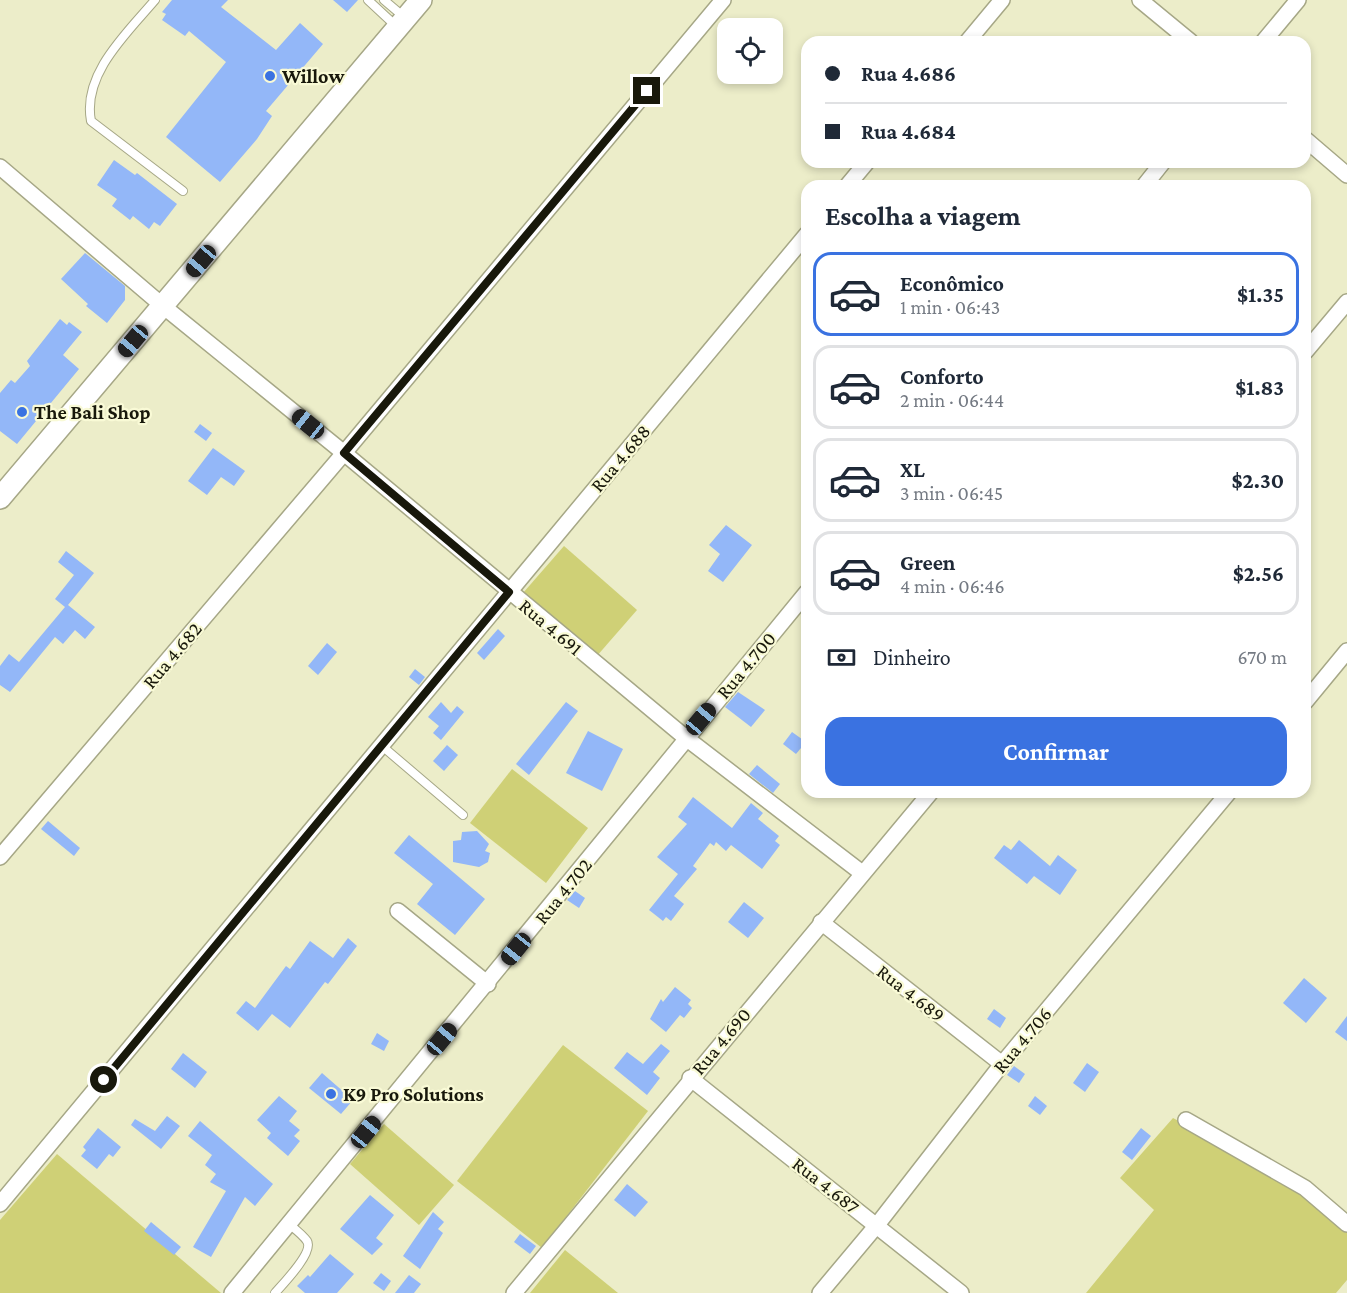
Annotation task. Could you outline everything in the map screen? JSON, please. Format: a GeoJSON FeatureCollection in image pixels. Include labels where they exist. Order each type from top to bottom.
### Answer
{"type":"FeatureCollection","features":[{"type":"Feature","properties":{"kind":"main road"},"geometry":{"type":"LineString","coordinates":[[0,498],[421,0]]}},
{"type":"Feature","properties":{"kind":"street","name":"Rua 4.682"},"geometry":{"type":"LineString","coordinates":[[0,857],[344,453],[723,0]]}},
{"type":"Feature","properties":{"kind":"street"},"geometry":{"type":"LineString","coordinates":[[972,36],[1002,0]]}},
{"type":"Feature","properties":{"kind":"street"},"geometry":{"type":"LineString","coordinates":[[1140,0],[1184,36]]}},
{"type":"Feature","properties":{"kind":"street"},"geometry":{"type":"LineString","coordinates":[[1268,36],[1298,0]]}},
{"type":"Feature","properties":{"kind":"street"},"geometry":{"type":"LineString","coordinates":[[1311,144],[1347,175]]}},
{"type":"Feature","properties":{"kind":"street","name":"Rua 4.691"},"geometry":{"type":"LineString","coordinates":[[0,167],[163,306],[344,453],[686,738],[862,873]]}},
{"type":"Feature","properties":{"kind":"street"},"geometry":{"type":"LineString","coordinates":[[852,180],[862,168]]}},
{"type":"Feature","properties":{"kind":"street"},"geometry":{"type":"LineString","coordinates":[[1149,180],[1158,168]]}},
{"type":"Feature","properties":{"kind":"street","name":"Rua 4.688"},"geometry":{"type":"LineString","coordinates":[[0,1204],[801,241]]}},
{"type":"Feature","properties":{"kind":"street"},"geometry":{"type":"LineString","coordinates":[[1311,345],[1347,302]]}},
{"type":"Feature","properties":{"kind":"street","name":"Rua 4.700"},"geometry":{"type":"LineString","coordinates":[[686,738],[801,599]]}},
{"type":"Feature","properties":{"kind":"street"},"geometry":{"type":"LineString","coordinates":[[1311,695],[1347,651]]}},
{"type":"Feature","properties":{"kind":"street","name":"Rua 4.702"},"geometry":{"type":"LineString","coordinates":[[232,1293],[488,984],[686,738]]}},
{"type":"Feature","properties":{"kind":"street","name":"Rua 4.690"},"geometry":{"type":"LineString","coordinates":[[514,1293],[690,1078],[926,798]]}},
{"type":"Feature","properties":{"kind":"street","name":"Rua 4.706"},"geometry":{"type":"LineString","coordinates":[[820,1293],[878,1225],[1002,1064],[1224,798]]}},
{"type":"Feature","properties":{"kind":"street"},"geometry":{"type":"LineString","coordinates":[[398,911],[488,984]]}},
{"type":"Feature","properties":{"kind":"street","name":"Rua 4.689"},"geometry":{"type":"LineString","coordinates":[[821,922],[1002,1064]]}},
{"type":"Feature","properties":{"kind":"street","name":"Rua 4.687"},"geometry":{"type":"LineString","coordinates":[[690,1078],[961,1293]]}},
{"type":"Feature","properties":{"kind":"street"},"geometry":{"type":"LineString","coordinates":[[1186,1120],[1305,1188],[1347,1224]]}},
{"type":"Feature","properties":{"kind":"lane"},"geometry":{"type":"LineString","coordinates":[[155,0],[115,47],[99,72],[89,108],[91,121],[183,191]]}},
{"type":"Feature","properties":{"kind":"lane"},"geometry":{"type":"LineString","coordinates":[[368,0],[401,23]]}},
{"type":"Feature","properties":{"kind":"lane"},"geometry":{"type":"LineString","coordinates":[[384,0],[401,23]]}},
{"type":"Feature","properties":{"kind":"lane"},"geometry":{"type":"LineString","coordinates":[[382,746],[463,815]]}},
{"type":"Feature","properties":{"kind":"lane"},"geometry":{"type":"LineString","coordinates":[[275,1293],[306,1256],[309,1247],[308,1241],[289,1224]]}},
{"type":"Feature","properties":{"kind":"shaded area"},"geometry":{"type":"Polygon","coordinates":[[[564,546],[637,610],[596,657],[523,593],[564,546]]]}},
{"type":"Feature","properties":{"kind":"shaded area"},"geometry":{"type":"Polygon","coordinates":[[[512,769],[588,828],[546,883],[470,823],[512,769]]]}},
{"type":"Feature","properties":{"kind":"shaded area"},"geometry":{"type":"Polygon","coordinates":[[[563,1045],[648,1111],[542,1248],[457,1181],[563,1045]]]}},
{"type":"Feature","properties":{"kind":"shaded area"},"geometry":{"type":"Polygon","coordinates":[[[1173,1118],[1305,1188],[1347,1230],[1347,1280],[1336,1293],[1086,1293],[1154,1210],[1120,1178],[1173,1118]]]}},
{"type":"Feature","properties":{"kind":"shaded area"},"geometry":{"type":"Polygon","coordinates":[[[384,1124],[454,1185],[419,1225],[350,1164],[384,1124]]]}},
{"type":"Feature","properties":{"kind":"shaded area"},"geometry":{"type":"Polygon","coordinates":[[[57,1154],[221,1293],[0,1293],[0,1220],[57,1154]]]}},
{"type":"Feature","properties":{"kind":"shaded area"},"geometry":{"type":"Polygon","coordinates":[[[565,1250],[618,1293],[530,1293],[565,1250]]]}},
{"type":"Feature","properties":{"kind":"building"},"geometry":{"type":"Polygon","coordinates":[[[172,0],[228,0],[221,7],[276,50],[300,23],[323,44],[266,111],[272,116],[257,139],[220,182],[166,137],[226,62],[189,31],[185,36],[162,20],[166,14],[162,12],[172,0]]]}},
{"type":"Feature","properties":{"kind":"building"},"geometry":{"type":"Polygon","coordinates":[[[333,0],[358,0],[347,12],[333,0]]]}},
{"type":"Feature","properties":{"kind":"building"},"geometry":{"type":"Polygon","coordinates":[[[114,160],[135,175],[137,173],[177,204],[160,226],[154,222],[149,229],[133,216],[130,220],[112,206],[117,199],[97,185],[114,160]]]}},
{"type":"Feature","properties":{"kind":"building"},"geometry":{"type":"Polygon","coordinates":[[[85,253],[125,286],[125,300],[107,323],[86,306],[88,304],[61,279],[85,253]]]}},
{"type":"Feature","properties":{"kind":"building","name":"The Bali Shop"},"geometry":{"type":"Polygon","coordinates":[[[60,319],[67,325],[69,322],[82,332],[63,355],[79,369],[17,444],[0,431],[0,393],[11,380],[15,383],[30,366],[27,361],[60,319]]]}},
{"type":"Feature","properties":{"kind":"building"},"geometry":{"type":"Polygon","coordinates":[[[200,424],[212,433],[206,441],[194,432],[200,424]]]}},
{"type":"Feature","properties":{"kind":"building"},"geometry":{"type":"Polygon","coordinates":[[[213,448],[245,471],[234,486],[221,477],[207,495],[188,481],[213,448]]]}},
{"type":"Feature","properties":{"kind":"building"},"geometry":{"type":"Polygon","coordinates":[[[726,525],[752,545],[723,582],[708,571],[720,554],[709,545],[726,525]]]}},
{"type":"Feature","properties":{"kind":"building"},"geometry":{"type":"Polygon","coordinates":[[[66,551],[94,573],[68,605],[95,627],[85,639],[75,630],[63,644],[55,637],[10,692],[0,685],[0,666],[9,654],[19,662],[65,607],[55,599],[74,575],[58,562],[66,551]]]}},
{"type":"Feature","properties":{"kind":"building"},"geometry":{"type":"Polygon","coordinates":[[[498,629],[505,636],[484,660],[477,653],[498,629]]]}},
{"type":"Feature","properties":{"kind":"building"},"geometry":{"type":"Polygon","coordinates":[[[327,643],[337,652],[318,675],[308,666],[327,643]]]}},
{"type":"Feature","properties":{"kind":"building"},"geometry":{"type":"Polygon","coordinates":[[[415,669],[425,677],[419,685],[409,677],[415,669]]]}},
{"type":"Feature","properties":{"kind":"building"},"geometry":{"type":"Polygon","coordinates":[[[738,692],[765,710],[751,727],[725,707],[738,692]]]}},
{"type":"Feature","properties":{"kind":"building"},"geometry":{"type":"Polygon","coordinates":[[[441,702],[451,713],[457,706],[464,712],[441,740],[433,733],[439,726],[428,717],[441,702]]]}},
{"type":"Feature","properties":{"kind":"building"},"geometry":{"type":"Polygon","coordinates":[[[566,702],[578,711],[529,775],[516,764],[566,702]]]}},
{"type":"Feature","properties":{"kind":"building"},"geometry":{"type":"Polygon","coordinates":[[[588,731],[623,749],[602,791],[566,773],[588,731]]]}},
{"type":"Feature","properties":{"kind":"building"},"geometry":{"type":"Polygon","coordinates":[[[792,732],[801,738],[801,748],[796,754],[783,744],[792,732]]]}},
{"type":"Feature","properties":{"kind":"building"},"geometry":{"type":"Polygon","coordinates":[[[447,745],[458,755],[444,771],[433,761],[447,745]]]}},
{"type":"Feature","properties":{"kind":"building"},"geometry":{"type":"Polygon","coordinates":[[[757,765],[780,784],[773,793],[749,774],[757,765]]]}},
{"type":"Feature","properties":{"kind":"building"},"geometry":{"type":"Polygon","coordinates":[[[693,797],[732,828],[751,803],[763,813],[758,819],[779,836],[775,841],[780,845],[762,869],[731,845],[726,851],[716,842],[714,846],[710,843],[693,866],[697,869],[674,896],[684,904],[671,921],[666,917],[663,921],[649,910],[678,874],[657,857],[687,824],[678,817],[693,797]]]}},
{"type":"Feature","properties":{"kind":"building"},"geometry":{"type":"Polygon","coordinates":[[[48,821],[80,848],[74,856],[41,829],[48,821]]]}},
{"type":"Feature","properties":{"kind":"building"},"geometry":{"type":"Polygon","coordinates":[[[477,831],[489,844],[485,851],[490,853],[488,862],[479,867],[453,862],[453,841],[461,840],[462,832],[477,831]]]}},
{"type":"Feature","properties":{"kind":"building"},"geometry":{"type":"Polygon","coordinates":[[[409,835],[485,899],[455,935],[417,904],[433,884],[394,853],[409,835]]]}},
{"type":"Feature","properties":{"kind":"building"},"geometry":{"type":"Polygon","coordinates":[[[1019,840],[1050,866],[1058,855],[1077,870],[1060,895],[1034,876],[1027,884],[994,858],[1004,845],[1011,850],[1019,840]]]}},
{"type":"Feature","properties":{"kind":"building"},"geometry":{"type":"Polygon","coordinates":[[[575,891],[585,898],[579,908],[567,900],[575,891]]]}},
{"type":"Feature","properties":{"kind":"building"},"geometry":{"type":"Polygon","coordinates":[[[744,902],[764,918],[748,938],[728,922],[744,902]]]}},
{"type":"Feature","properties":{"kind":"building"},"geometry":{"type":"Polygon","coordinates":[[[348,938],[357,946],[328,984],[325,982],[290,1028],[272,1014],[258,1031],[236,1013],[246,1001],[255,1008],[286,966],[290,969],[310,941],[333,958],[348,938]]]}},
{"type":"Feature","properties":{"kind":"building"},"geometry":{"type":"Polygon","coordinates":[[[1304,978],[1327,998],[1306,1023],[1283,1003],[1304,978]]]}},
{"type":"Feature","properties":{"kind":"building"},"geometry":{"type":"Polygon","coordinates":[[[675,987],[691,1000],[688,1004],[692,1008],[684,1018],[680,1015],[666,1032],[650,1019],[661,999],[663,1002],[675,987]]]}},
{"type":"Feature","properties":{"kind":"building"},"geometry":{"type":"Polygon","coordinates":[[[994,1009],[1006,1018],[1000,1028],[987,1019],[994,1009]]]}},
{"type":"Feature","properties":{"kind":"building"},"geometry":{"type":"Polygon","coordinates":[[[1347,1016],[1347,1041],[1335,1032],[1347,1016]]]}},
{"type":"Feature","properties":{"kind":"building"},"geometry":{"type":"Polygon","coordinates":[[[377,1033],[389,1041],[384,1051],[371,1044],[377,1033]]]}},
{"type":"Feature","properties":{"kind":"building"},"geometry":{"type":"Polygon","coordinates":[[[661,1044],[670,1051],[653,1072],[660,1078],[647,1095],[614,1068],[627,1052],[643,1064],[661,1044]]]}},
{"type":"Feature","properties":{"kind":"building"},"geometry":{"type":"Polygon","coordinates":[[[183,1053],[207,1072],[195,1088],[171,1069],[183,1053]]]}},
{"type":"Feature","properties":{"kind":"building"},"geometry":{"type":"Polygon","coordinates":[[[1087,1063],[1099,1072],[1085,1092],[1073,1083],[1087,1063]]]}},
{"type":"Feature","properties":{"kind":"building"},"geometry":{"type":"Polygon","coordinates":[[[1014,1066],[1025,1074],[1019,1083],[1007,1075],[1014,1066]]]}},
{"type":"Feature","properties":{"kind":"building","name":"K9 Pro Solutions"},"geometry":{"type":"Polygon","coordinates":[[[322,1073],[353,1100],[341,1114],[309,1088],[322,1073]]]}},
{"type":"Feature","properties":{"kind":"building"},"geometry":{"type":"Polygon","coordinates":[[[279,1096],[297,1111],[289,1121],[300,1130],[294,1136],[300,1141],[288,1156],[267,1138],[271,1133],[257,1120],[279,1096]]]}},
{"type":"Feature","properties":{"kind":"building"},"geometry":{"type":"Polygon","coordinates":[[[1035,1096],[1047,1106],[1040,1115],[1028,1106],[1035,1096]]]}},
{"type":"Feature","properties":{"kind":"building"},"geometry":{"type":"Polygon","coordinates":[[[167,1116],[180,1126],[161,1149],[131,1125],[135,1119],[155,1131],[167,1116]]]}},
{"type":"Feature","properties":{"kind":"building"},"geometry":{"type":"Polygon","coordinates":[[[200,1121],[273,1184],[255,1206],[245,1197],[211,1257],[193,1247],[226,1191],[210,1182],[216,1174],[205,1165],[212,1155],[188,1136],[200,1121]]]}},
{"type":"Feature","properties":{"kind":"building"},"geometry":{"type":"Polygon","coordinates":[[[98,1128],[121,1147],[113,1157],[109,1154],[97,1169],[81,1156],[86,1150],[83,1147],[98,1128]]]}},
{"type":"Feature","properties":{"kind":"building"},"geometry":{"type":"Polygon","coordinates":[[[1141,1128],[1151,1136],[1132,1160],[1122,1152],[1141,1128]]]}},
{"type":"Feature","properties":{"kind":"building"},"geometry":{"type":"Polygon","coordinates":[[[627,1184],[648,1202],[635,1217],[614,1200],[627,1184]]]}},
{"type":"Feature","properties":{"kind":"building"},"geometry":{"type":"Polygon","coordinates":[[[370,1195],[394,1215],[376,1238],[383,1244],[372,1255],[340,1229],[370,1195]]]}},
{"type":"Feature","properties":{"kind":"building"},"geometry":{"type":"Polygon","coordinates":[[[433,1212],[444,1222],[438,1229],[443,1233],[420,1269],[403,1256],[433,1212]]]}},
{"type":"Feature","properties":{"kind":"building"},"geometry":{"type":"Polygon","coordinates":[[[151,1222],[181,1247],[174,1255],[144,1231],[151,1222]]]}},
{"type":"Feature","properties":{"kind":"building"},"geometry":{"type":"Polygon","coordinates":[[[520,1234],[536,1246],[530,1254],[514,1242],[520,1234]]]}},
{"type":"Feature","properties":{"kind":"building"},"geometry":{"type":"Polygon","coordinates":[[[330,1254],[354,1274],[337,1293],[305,1293],[297,1286],[308,1275],[310,1277],[330,1254]]]}},
{"type":"Feature","properties":{"kind":"building"},"geometry":{"type":"Polygon","coordinates":[[[381,1273],[391,1281],[384,1291],[373,1283],[381,1273]]]}},
{"type":"Feature","properties":{"kind":"building"},"geometry":{"type":"Polygon","coordinates":[[[409,1275],[421,1284],[414,1293],[395,1293],[409,1275]]]}},
{"type":"Feature","properties":{"kind":"place","name":"Willow"},"geometry":{"type":"Point","coordinates":[270,76]}},
{"type":"Feature","properties":{"kind":"place","name":"The Bali Shop"},"geometry":{"type":"Point","coordinates":[22,412]}},
{"type":"Feature","properties":{"kind":"place","name":"K9 Pro Solutions"},"geometry":{"type":"Point","coordinates":[331,1094]}},
{"type":"Feature","properties":{"kind":"route"},"geometry":{"type":"LineString","coordinates":[[104,1080],[509,592],[344,453],[647,91]]}}]}
